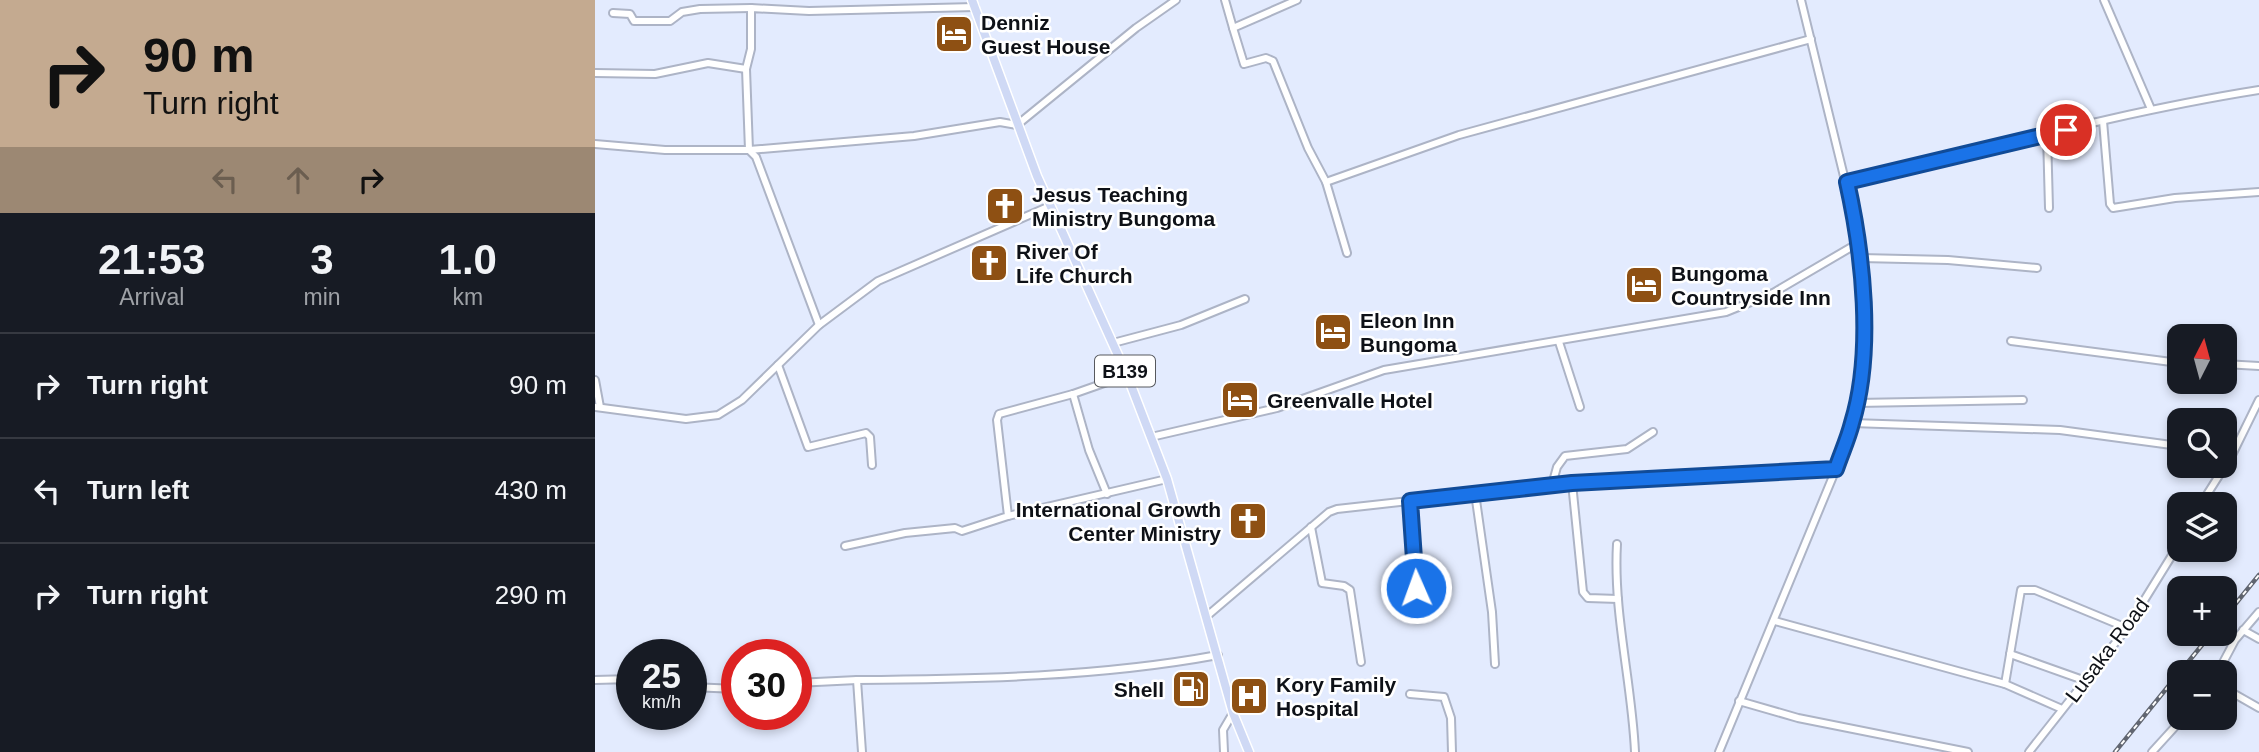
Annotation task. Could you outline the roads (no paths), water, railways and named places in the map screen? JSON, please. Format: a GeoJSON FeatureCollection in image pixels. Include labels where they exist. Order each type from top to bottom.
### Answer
{"type":"FeatureCollection","features":[{"type":"Feature","properties":{"kind":"main road","name":"B139"},"geometry":{"type":"LineString","coordinates":[[973,4],[1050,206],[1127,375],[1167,479],[1219,655],[1233,713],[1249,752]]}},
{"type":"Feature","properties":{"kind":"street"},"geometry":{"type":"LineString","coordinates":[[884,0],[885,9]]}},
{"type":"Feature","properties":{"kind":"street"},"geometry":{"type":"LineString","coordinates":[[595,144],[666,150],[749,150],[914,136],[1000,122],[1017,125],[1136,28],[1176,0]]}},
{"type":"Feature","properties":{"kind":"street"},"geometry":{"type":"LineString","coordinates":[[1225,0],[1244,64],[1266,58],[1273,61],[1308,148],[1326,182],[1347,253]]}},
{"type":"Feature","properties":{"kind":"street"},"geometry":{"type":"LineString","coordinates":[[1233,28],[1297,0]]}},
{"type":"Feature","properties":{"kind":"street"},"geometry":{"type":"LineString","coordinates":[[1719,752],[1836,469],[1857,402],[1863,327],[1860,242],[1801,0]]}},
{"type":"Feature","properties":{"kind":"street"},"geometry":{"type":"LineString","coordinates":[[2104,0],[2151,109]]}},
{"type":"Feature","properties":{"kind":"street"},"geometry":{"type":"LineString","coordinates":[[613,13],[630,14],[634,21],[670,21],[682,12],[699,9],[809,11],[973,4]]}},
{"type":"Feature","properties":{"kind":"street"},"geometry":{"type":"LineString","coordinates":[[751,8],[751,49],[746,69],[749,150],[756,157],[819,325]]}},
{"type":"Feature","properties":{"kind":"street"},"geometry":{"type":"LineString","coordinates":[[1326,182],[1459,135],[1811,39]]}},
{"type":"Feature","properties":{"kind":"street"},"geometry":{"type":"LineString","coordinates":[[595,73],[655,74],[708,63],[746,69]]}},
{"type":"Feature","properties":{"kind":"street"},"geometry":{"type":"LineString","coordinates":[[1847,182],[2151,109],[2259,90]]}},
{"type":"Feature","properties":{"kind":"street"},"geometry":{"type":"LineString","coordinates":[[2103,121],[2110,204],[2113,208],[2175,198],[2259,192]]}},
{"type":"Feature","properties":{"kind":"street"},"geometry":{"type":"LineString","coordinates":[[2047,134],[2049,208]]}},
{"type":"Feature","properties":{"kind":"street"},"geometry":{"type":"LineString","coordinates":[[595,380],[597,407],[686,418],[718,415],[742,400],[819,325],[893,273],[1050,206]]}},
{"type":"Feature","properties":{"kind":"street"},"geometry":{"type":"LineString","coordinates":[[1151,437],[1277,408],[1384,370],[1726,312],[1773,293],[1860,242]]}},
{"type":"Feature","properties":{"kind":"street"},"geometry":{"type":"LineString","coordinates":[[1861,258],[2037,268]]}},
{"type":"Feature","properties":{"kind":"street"},"geometry":{"type":"LineString","coordinates":[[1113,343],[1181,325],[1245,299]]}},
{"type":"Feature","properties":{"kind":"street"},"geometry":{"type":"LineString","coordinates":[[2011,341],[2167,361]]}},
{"type":"Feature","properties":{"kind":"street"},"geometry":{"type":"LineString","coordinates":[[1559,342],[1580,407]]}},
{"type":"Feature","properties":{"kind":"street"},"geometry":{"type":"LineString","coordinates":[[778,365],[808,447],[866,433],[870,437],[872,466]]}},
{"type":"Feature","properties":{"kind":"street"},"geometry":{"type":"LineString","coordinates":[[2237,365],[2259,366]]}},
{"type":"Feature","properties":{"kind":"street"},"geometry":{"type":"LineString","coordinates":[[1008,516],[997,416],[1002,412],[1073,394],[1127,375]]}},
{"type":"Feature","properties":{"kind":"street"},"geometry":{"type":"LineString","coordinates":[[1073,394],[1089,450],[1107,494]]}},
{"type":"Feature","properties":{"kind":"street"},"geometry":{"type":"LineString","coordinates":[[1857,402],[2023,400]]}},
{"type":"Feature","properties":{"kind":"street"},"geometry":{"type":"LineString","coordinates":[[2237,438],[2259,400]]}},
{"type":"Feature","properties":{"kind":"street"},"geometry":{"type":"LineString","coordinates":[[1852,423],[2060,430],[2167,444]]}},
{"type":"Feature","properties":{"kind":"street"},"geometry":{"type":"LineString","coordinates":[[1552,485],[1557,467],[1565,456],[1627,449],[1653,432]]}},
{"type":"Feature","properties":{"kind":"street"},"geometry":{"type":"LineString","coordinates":[[1207,616],[1332,510],[1572,483],[1836,469]]}},
{"type":"Feature","properties":{"kind":"street"},"geometry":{"type":"LineString","coordinates":[[845,546],[905,533],[955,528],[962,531],[1008,516],[1167,479]]}},
{"type":"Feature","properties":{"kind":"street"},"geometry":{"type":"LineString","coordinates":[[1572,483],[1583,592],[1588,598],[1618,599]]}},
{"type":"Feature","properties":{"kind":"street"},"geometry":{"type":"LineString","coordinates":[[1475,493],[1492,611],[1495,664]]}},
{"type":"Feature","properties":{"kind":"street"},"geometry":{"type":"LineString","coordinates":[[1397,592],[1417,586],[1410,501]]}},
{"type":"Feature","properties":{"kind":"street"},"geometry":{"type":"LineString","coordinates":[[1311,527],[1322,583],[1347,586],[1350,590],[1361,662]]}},
{"type":"Feature","properties":{"kind":"street"},"geometry":{"type":"LineString","coordinates":[[1618,544],[1618,599],[1633,712],[1635,752]]}},
{"type":"Feature","properties":{"kind":"street","name":"Lusaka Road"},"geometry":{"type":"LineString","coordinates":[[2029,752],[2127,628],[2168,562]]}},
{"type":"Feature","properties":{"kind":"street"},"geometry":{"type":"LineString","coordinates":[[2005,684],[2021,590],[2035,590],[2127,628]]}},
{"type":"Feature","properties":{"kind":"street"},"geometry":{"type":"LineString","coordinates":[[2225,660],[2243,630],[2259,612]]}},
{"type":"Feature","properties":{"kind":"street"},"geometry":{"type":"LineString","coordinates":[[1775,621],[2005,684],[2062,709]]}},
{"type":"Feature","properties":{"kind":"street"},"geometry":{"type":"LineString","coordinates":[[2243,630],[2259,639]]}},
{"type":"Feature","properties":{"kind":"street"},"geometry":{"type":"LineString","coordinates":[[2010,654],[2086,681]]}},
{"type":"Feature","properties":{"kind":"street"},"geometry":{"type":"LineString","coordinates":[[812,682],[980,679],[1116,670],[1219,655]]}},
{"type":"Feature","properties":{"kind":"street"},"geometry":{"type":"LineString","coordinates":[[595,680],[616,680]]}},
{"type":"Feature","properties":{"kind":"street"},"geometry":{"type":"LineString","coordinates":[[857,680],[862,752]]}},
{"type":"Feature","properties":{"kind":"street"},"geometry":{"type":"LineString","coordinates":[[1410,694],[1425,693],[1444,697],[1451,718],[1452,752]]}},
{"type":"Feature","properties":{"kind":"street"},"geometry":{"type":"LineString","coordinates":[[2237,695],[2259,708]]}},
{"type":"Feature","properties":{"kind":"street"},"geometry":{"type":"LineString","coordinates":[[1739,701],[1798,718],[1968,752]]}},
{"type":"Feature","properties":{"kind":"street"},"geometry":{"type":"LineString","coordinates":[[1224,752],[1223,730],[1233,713]]}},
{"type":"Feature","properties":{"kind":"street"},"geometry":{"type":"LineString","coordinates":[[2154,752],[2173,730]]}},
{"type":"Feature","properties":{"kind":"railway"},"geometry":{"type":"LineString","coordinates":[[2237,602],[2259,575]]}},
{"type":"Feature","properties":{"kind":"railway"},"geometry":{"type":"LineString","coordinates":[[2190,660],[2201,646]]}},
{"type":"Feature","properties":{"kind":"railway"},"geometry":{"type":"LineString","coordinates":[[2115,752],[2167,688]]}},
{"type":"Feature","properties":{"kind":"place","name":"Denniz Guest House"},"geometry":{"type":"Point","coordinates":[954,34]}},
{"type":"Feature","properties":{"kind":"place","name":"Jesus Teaching Ministry Bungoma"},"geometry":{"type":"Point","coordinates":[1005,206]}},
{"type":"Feature","properties":{"kind":"place","name":"River Of Life Church"},"geometry":{"type":"Point","coordinates":[989,263]}},
{"type":"Feature","properties":{"kind":"place","name":"Bungoma Countryside Inn"},"geometry":{"type":"Point","coordinates":[1644,285]}},
{"type":"Feature","properties":{"kind":"place","name":"Eleon Inn Bungoma"},"geometry":{"type":"Point","coordinates":[1333,332]}},
{"type":"Feature","properties":{"kind":"place","name":"Greenvalle Hotel"},"geometry":{"type":"Point","coordinates":[1240,400]}},
{"type":"Feature","properties":{"kind":"place","name":"International Growth Center Ministry"},"geometry":{"type":"Point","coordinates":[1248,521]}},
{"type":"Feature","properties":{"kind":"place","name":"Shell"},"geometry":{"type":"Point","coordinates":[1191,689]}},
{"type":"Feature","properties":{"kind":"place","name":"Kory Family Hospital"},"geometry":{"type":"Point","coordinates":[1249,696]}}]}
